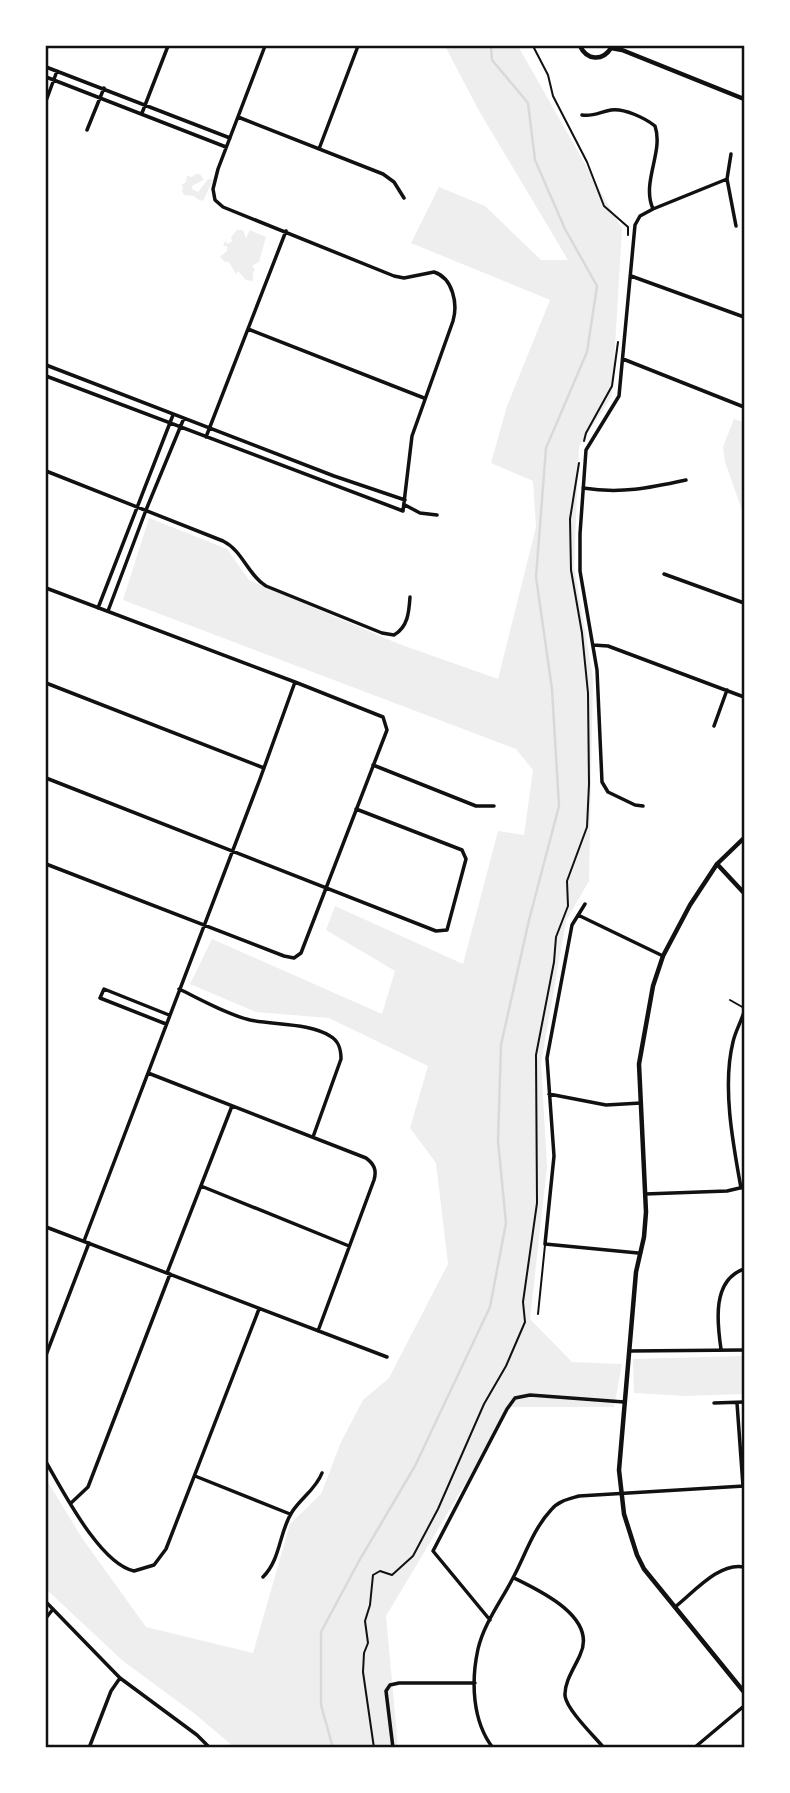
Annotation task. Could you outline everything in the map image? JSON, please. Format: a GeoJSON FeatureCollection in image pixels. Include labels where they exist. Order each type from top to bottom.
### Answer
{"type":"FeatureCollection","features":[{"type":"Feature","properties":{"kind":"street"},"geometry":{"type":"LineString","coordinates":[[142,114],[168,46]]}},
{"type":"Feature","properties":{"kind":"street"},"geometry":{"type":"LineString","coordinates":[[265,46],[218,169],[213,195],[215,200],[223,207],[394,276],[404,278],[434,272],[444,277],[451,290],[456,309],[424,398],[410,447],[404,505]]}},
{"type":"Feature","properties":{"kind":"street"},"geometry":{"type":"LineString","coordinates":[[319,149],[358,46]]}},
{"type":"Feature","properties":{"kind":"street"},"geometry":{"type":"LineString","coordinates":[[580,46],[586,55],[595,58],[605,55],[611,47],[622,50],[744,99]]}},
{"type":"Feature","properties":{"kind":"street"},"geometry":{"type":"LineString","coordinates":[[46,66],[230,138]]}},
{"type":"Feature","properties":{"kind":"street"},"geometry":{"type":"LineString","coordinates":[[46,101],[57,71]]}},
{"type":"Feature","properties":{"kind":"street"},"geometry":{"type":"LineString","coordinates":[[46,77],[226,147]]}},
{"type":"Feature","properties":{"kind":"street"},"geometry":{"type":"LineString","coordinates":[[87,130],[104,88]]}},
{"type":"Feature","properties":{"kind":"street"},"geometry":{"type":"LineString","coordinates":[[582,115],[619,110],[649,121],[655,127],[656,142],[648,197],[653,209]]}},
{"type":"Feature","properties":{"kind":"street"},"geometry":{"type":"LineString","coordinates":[[238,117],[383,174],[394,181],[404,198]]}},
{"type":"Feature","properties":{"kind":"street"},"geometry":{"type":"LineString","coordinates":[[731,155],[727,179],[736,226]]}},
{"type":"Feature","properties":{"kind":"street"},"geometry":{"type":"LineString","coordinates":[[643,806],[608,792],[602,782],[597,670],[580,571],[586,450],[619,396],[635,225],[640,216],[653,209],[727,179]]}},
{"type":"Feature","properties":{"kind":"street"},"geometry":{"type":"LineString","coordinates":[[206,437],[286,232]]}},
{"type":"Feature","properties":{"kind":"street"},"geometry":{"type":"LineString","coordinates":[[631,276],[744,317]]}},
{"type":"Feature","properties":{"kind":"street"},"geometry":{"type":"LineString","coordinates":[[248,330],[424,398]]}},
{"type":"Feature","properties":{"kind":"street"},"geometry":{"type":"LineString","coordinates":[[623,359],[744,407]]}},
{"type":"Feature","properties":{"kind":"street"},"geometry":{"type":"LineString","coordinates":[[46,365],[389,496],[420,513],[437,515]]}},
{"type":"Feature","properties":{"kind":"street"},"geometry":{"type":"LineString","coordinates":[[46,376],[180,428],[404,505]]}},
{"type":"Feature","properties":{"kind":"street"},"geometry":{"type":"LineString","coordinates":[[98,608],[173,414]]}},
{"type":"Feature","properties":{"kind":"street"},"geometry":{"type":"LineString","coordinates":[[108,611],[184,418]]}},
{"type":"Feature","properties":{"kind":"street"},"geometry":{"type":"LineString","coordinates":[[46,471],[230,544],[253,576],[266,586],[382,633],[394,635],[402,629],[409,610],[410,597]]}},
{"type":"Feature","properties":{"kind":"street"},"geometry":{"type":"LineString","coordinates":[[583,488],[610,492],[628,491],[686,480]]}},
{"type":"Feature","properties":{"kind":"street"},"geometry":{"type":"LineString","coordinates":[[664,574],[744,603]]}},
{"type":"Feature","properties":{"kind":"street"},"geometry":{"type":"LineString","coordinates":[[46,588],[383,717],[387,730],[302,952],[295,958],[46,864]]}},
{"type":"Feature","properties":{"kind":"street"},"geometry":{"type":"LineString","coordinates":[[593,645],[608,646],[744,697]]}},
{"type":"Feature","properties":{"kind":"street"},"geometry":{"type":"LineString","coordinates":[[46,1355],[166,1024],[295,682]]}},
{"type":"Feature","properties":{"kind":"street"},"geometry":{"type":"LineString","coordinates":[[46,683],[264,768]]}},
{"type":"Feature","properties":{"kind":"street"},"geometry":{"type":"LineString","coordinates":[[714,726],[726,690]]}},
{"type":"Feature","properties":{"kind":"street"},"geometry":{"type":"LineString","coordinates":[[373,765],[476,806],[494,806]]}},
{"type":"Feature","properties":{"kind":"street"},"geometry":{"type":"LineString","coordinates":[[46,778],[436,931],[447,930],[466,859],[462,850],[356,809]]}},
{"type":"Feature","properties":{"kind":"street"},"geometry":{"type":"LineString","coordinates":[[744,838],[717,864],[690,905],[663,956],[653,986],[639,1064],[645,1194],[644,1237],[638,1254],[620,1470],[624,1514],[644,1569],[744,1692]]}},
{"type":"Feature","properties":{"kind":"street"},"geometry":{"type":"LineString","coordinates":[[717,864],[744,893]]}},
{"type":"Feature","properties":{"kind":"street"},"geometry":{"type":"LineString","coordinates":[[585,904],[570,933],[547,1058],[554,1156],[545,1244],[638,1254]]}},
{"type":"Feature","properties":{"kind":"street"},"geometry":{"type":"LineString","coordinates":[[578,915],[663,956]]}},
{"type":"Feature","properties":{"kind":"street"},"geometry":{"type":"LineString","coordinates":[[166,1024],[100,998],[104,989],[170,1015]]}},
{"type":"Feature","properties":{"kind":"street"},"geometry":{"type":"LineString","coordinates":[[179,989],[246,1019],[307,1028],[325,1032],[334,1038],[340,1047],[341,1059],[313,1137]]}},
{"type":"Feature","properties":{"kind":"street"},"geometry":{"type":"LineString","coordinates":[[645,1194],[743,1188],[734,1153],[729,1080],[733,1042],[744,1010]]}},
{"type":"Feature","properties":{"kind":"street"},"geometry":{"type":"LineString","coordinates":[[149,1073],[366,1158],[375,1169],[374,1180],[318,1331]]}},
{"type":"Feature","properties":{"kind":"street"},"geometry":{"type":"LineString","coordinates":[[549,1094],[606,1105],[641,1103]]}},
{"type":"Feature","properties":{"kind":"street"},"geometry":{"type":"LineString","coordinates":[[71,1503],[88,1487],[232,1106]]}},
{"type":"Feature","properties":{"kind":"street"},"geometry":{"type":"LineString","coordinates":[[201,1186],[349,1246]]}},
{"type":"Feature","properties":{"kind":"street"},"geometry":{"type":"LineString","coordinates":[[46,1227],[387,1357]]}},
{"type":"Feature","properties":{"kind":"street"},"geometry":{"type":"LineString","coordinates":[[721,1350],[719,1314],[723,1284],[731,1275],[744,1269]]}},
{"type":"Feature","properties":{"kind":"street"},"geometry":{"type":"LineString","coordinates":[[46,1462],[93,1538],[114,1563],[128,1570],[141,1570],[158,1562],[166,1549],[259,1309]]}},
{"type":"Feature","properties":{"kind":"street"},"geometry":{"type":"LineString","coordinates":[[629,1351],[744,1350]]}},
{"type":"Feature","properties":{"kind":"street"},"geometry":{"type":"LineString","coordinates":[[490,1620],[433,1551],[507,1409],[515,1398],[530,1395],[624,1402]]}},
{"type":"Feature","properties":{"kind":"street"},"geometry":{"type":"LineString","coordinates":[[714,1403],[744,1402]]}},
{"type":"Feature","properties":{"kind":"street"},"geometry":{"type":"LineString","coordinates":[[493,1748],[479,1725],[475,1683],[478,1648],[533,1538],[551,1510],[564,1500],[579,1496],[744,1486],[737,1403]]}},
{"type":"Feature","properties":{"kind":"street"},"geometry":{"type":"LineString","coordinates":[[263,1577],[271,1569],[290,1514],[315,1486],[322,1473]]}},
{"type":"Feature","properties":{"kind":"street"},"geometry":{"type":"LineString","coordinates":[[194,1476],[290,1514]]}},
{"type":"Feature","properties":{"kind":"street"},"geometry":{"type":"LineString","coordinates":[[675,1607],[722,1569],[744,1567]]}},
{"type":"Feature","properties":{"kind":"street"},"geometry":{"type":"LineString","coordinates":[[513,1578],[558,1602],[584,1635],[584,1646],[567,1682],[565,1695],[570,1706],[604,1748]]}},
{"type":"Feature","properties":{"kind":"street"},"geometry":{"type":"LineString","coordinates":[[46,1602],[120,1678],[197,1735],[210,1748]]}},
{"type":"Feature","properties":{"kind":"street"},"geometry":{"type":"LineString","coordinates":[[46,1618],[53,1609]]}},
{"type":"Feature","properties":{"kind":"street"},"geometry":{"type":"LineString","coordinates":[[89,1748],[111,1691],[120,1678]]}},
{"type":"Feature","properties":{"kind":"street"},"geometry":{"type":"LineString","coordinates":[[393,1748],[386,1691],[390,1685],[399,1682],[475,1683]]}},
{"type":"Feature","properties":{"kind":"street"},"geometry":{"type":"LineString","coordinates":[[694,1748],[744,1706]]}},
{"type":"Feature","properties":{"kind":"lane"},"geometry":{"type":"LineString","coordinates":[[730,1000],[744,1010]]}},
{"type":"Feature","properties":{"kind":"lane"},"geometry":{"type":"LineString","coordinates":[[538,1314],[545,1244]]}},
{"type":"Feature","properties":{"kind":"path"},"geometry":{"type":"LineString","coordinates":[[533,46],[548,75],[553,96],[587,162],[604,206],[628,227],[628,240]]}},
{"type":"Feature","properties":{"kind":"path"},"geometry":{"type":"LineString","coordinates":[[583,446],[586,433],[612,386],[618,341]]}},
{"type":"Feature","properties":{"kind":"path"},"geometry":{"type":"LineString","coordinates":[[374,1748],[363,1672],[364,1653],[368,1643],[365,1621],[370,1605],[373,1575],[380,1571],[392,1575],[413,1556],[438,1508],[484,1404],[518,1342],[525,1322],[523,1302],[537,1203],[536,1055],[554,962],[556,937],[568,906],[567,881],[585,831],[589,784],[588,693],[582,633],[571,570],[569,519],[580,460]]}},
{"type":"Feature","properties":{"kind":"shaded area"},"geometry":{"type":"Polygon","coordinates":[[[445,46],[518,46],[622,229],[612,396],[579,446],[574,566],[593,678],[589,881],[566,921],[541,1063],[547,1167],[530,1319],[572,1362],[622,1364],[614,1407],[511,1407],[386,1616],[398,1747],[234,1747],[195,1714],[123,1661],[46,1589],[46,1479],[82,1538],[146,1627],[253,1653],[290,1524],[321,1494],[341,1442],[363,1400],[389,1378],[448,1264],[436,1163],[410,1128],[428,1066],[329,1018],[256,1012],[190,984],[212,939],[382,1014],[395,971],[326,930],[335,906],[463,964],[498,831],[524,835],[533,770],[516,749],[123,600],[149,518],[227,549],[249,580],[399,644],[498,679],[536,527],[533,481],[491,463],[507,406],[550,300],[411,243],[439,187],[485,206],[541,260],[568,260],[478,109],[445,46]]]}},
{"type":"Feature","properties":{"kind":"shaded area"},"geometry":{"type":"Polygon","coordinates":[[[200,174],[204,180],[192,186],[192,189],[198,192],[208,179],[213,180],[203,201],[184,195],[182,191],[181,185],[186,182],[187,176],[192,177],[200,174]]]}},
{"type":"Feature","properties":{"kind":"shaded area"},"geometry":{"type":"Polygon","coordinates":[[[237,230],[243,230],[246,238],[250,230],[266,237],[259,262],[252,266],[255,270],[253,281],[246,280],[238,271],[236,274],[229,262],[220,257],[227,251],[227,246],[223,246],[225,241],[228,244],[232,241],[231,237],[237,230]]]}},
{"type":"Feature","properties":{"kind":"shaded area"},"geometry":{"type":"Polygon","coordinates":[[[734,419],[744,422],[744,516],[725,462],[723,447],[734,419]]]}},
{"type":"Feature","properties":{"kind":"shaded area"},"geometry":{"type":"Polygon","coordinates":[[[744,1356],[744,1394],[685,1396],[634,1393],[633,1359],[744,1356]]]}},
{"type":"Feature","properties":{"kind":"waterway"},"geometry":{"type":"LineString","coordinates":[[333,1748],[321,1705],[321,1632],[415,1466],[490,1307],[506,1223],[498,1141],[501,1045],[529,920],[559,806],[552,689],[536,577],[546,448],[587,352],[597,286],[565,229],[535,160],[528,103],[492,60],[491,46]]}}]}
